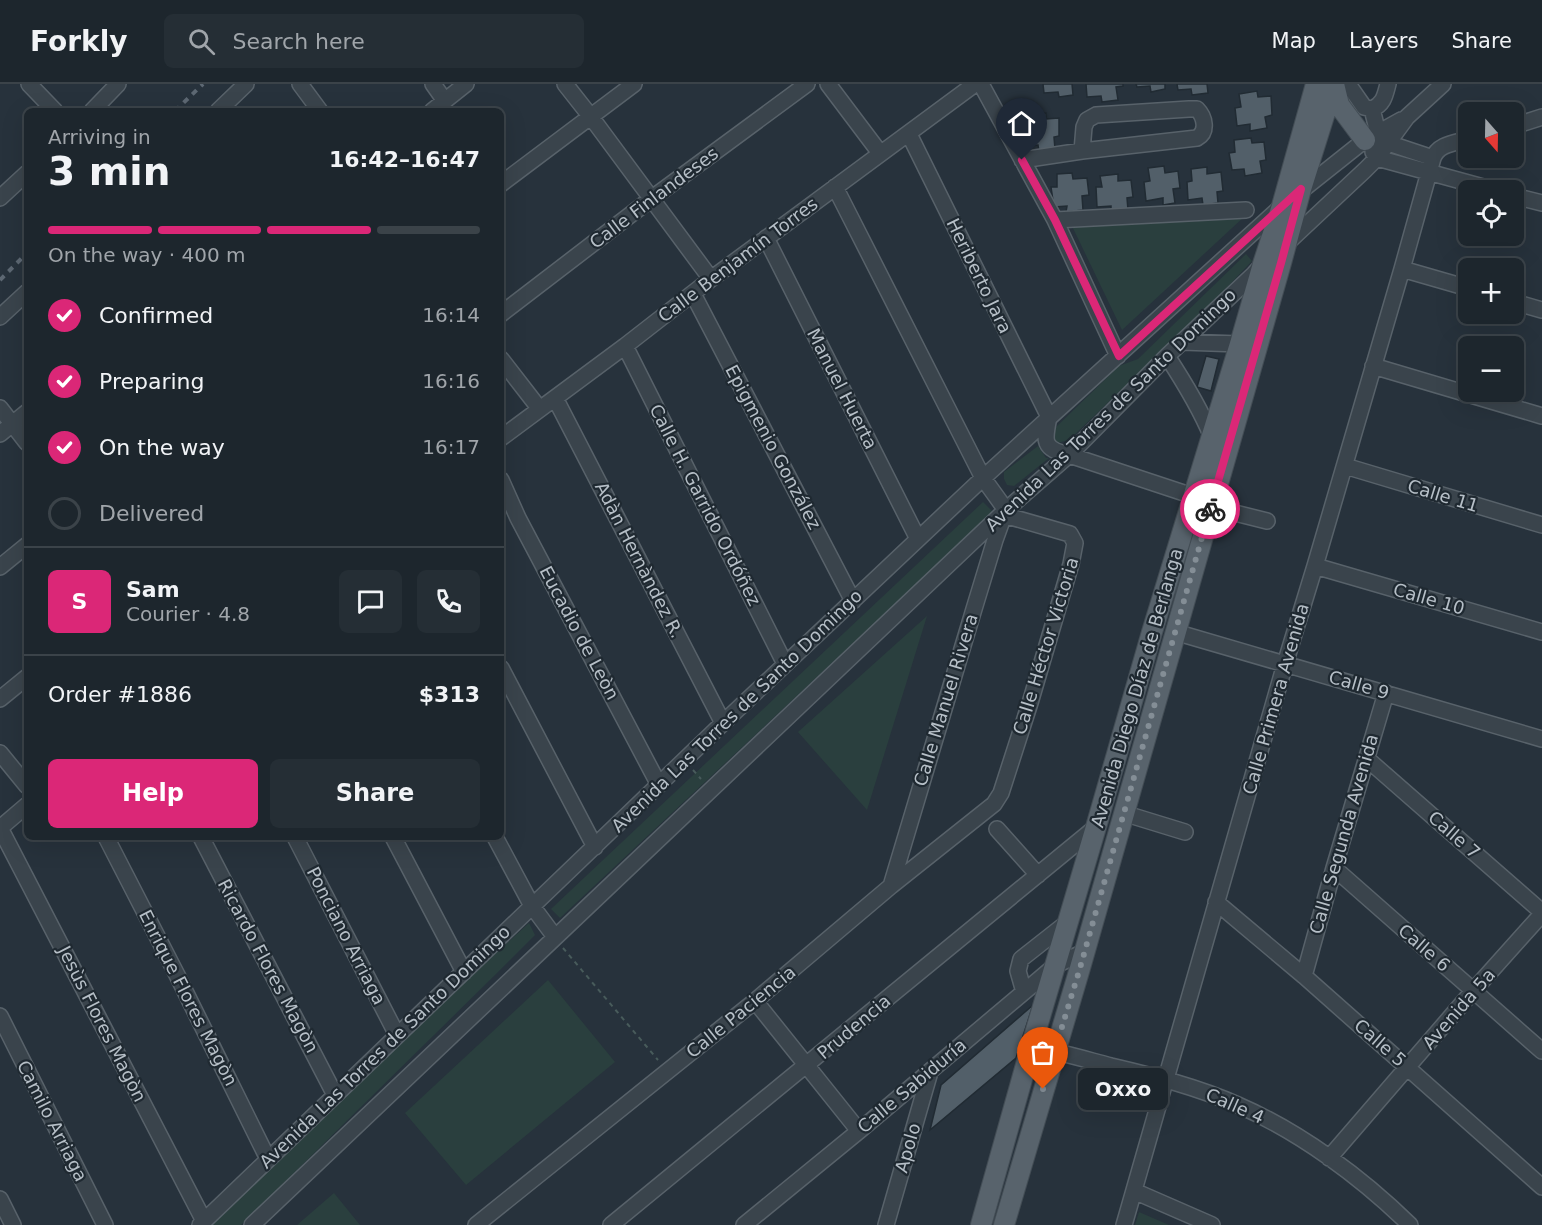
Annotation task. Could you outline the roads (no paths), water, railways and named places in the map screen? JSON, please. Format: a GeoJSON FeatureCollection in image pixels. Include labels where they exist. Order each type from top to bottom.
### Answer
{"type":"FeatureCollection","features":[{"type":"Feature","properties":{"kind":"main road","name":"Avenida Diego Díaz de Berlanga"},"geometry":{"type":"LineString","coordinates":[[981,1225],[1152,632],[1282,206],[1316,84]]}},
{"type":"Feature","properties":{"kind":"main road","name":"Avenida Diego Díaz de Berlanga"},"geometry":{"type":"LineString","coordinates":[[1004,1225],[1301,189],[1334,84]]}},
{"type":"Feature","properties":{"kind":"main road"},"geometry":{"type":"LineString","coordinates":[[1334,84],[1339,105],[1377,139]]}},
{"type":"Feature","properties":{"kind":"street"},"geometry":{"type":"LineString","coordinates":[[29,84],[52,108]]}},
{"type":"Feature","properties":{"kind":"street"},"geometry":{"type":"LineString","coordinates":[[95,108],[118,84]]}},
{"type":"Feature","properties":{"kind":"street"},"geometry":{"type":"LineString","coordinates":[[221,108],[246,84]]}},
{"type":"Feature","properties":{"kind":"street"},"geometry":{"type":"LineString","coordinates":[[300,84],[318,108]]}},
{"type":"Feature","properties":{"kind":"street"},"geometry":{"type":"LineString","coordinates":[[433,84],[446,101]]}},
{"type":"Feature","properties":{"kind":"street"},"geometry":{"type":"LineString","coordinates":[[436,108],[466,84]]}},
{"type":"Feature","properties":{"kind":"street"},"geometry":{"type":"LineString","coordinates":[[564,84],[711,279]]}},
{"type":"Feature","properties":{"kind":"street"},"geometry":{"type":"LineString","coordinates":[[504,182],[634,84]]}},
{"type":"Feature","properties":{"kind":"street","name":"Calle Finlandeses"},"geometry":{"type":"LineString","coordinates":[[504,312],[807,84]]}},
{"type":"Feature","properties":{"kind":"street"},"geometry":{"type":"LineString","coordinates":[[828,84],[880,153]]}},
{"type":"Feature","properties":{"kind":"street","name":"Calle Benjamín Torres"},"geometry":{"type":"LineString","coordinates":[[504,436],[975,84]]}},
{"type":"Feature","properties":{"kind":"street"},"geometry":{"type":"LineString","coordinates":[[981,84],[1055,220],[1119,356]]}},
{"type":"Feature","properties":{"kind":"street"},"geometry":{"type":"LineString","coordinates":[[1348,84],[1364,107],[1372,109],[1383,102],[1388,84]]}},
{"type":"Feature","properties":{"kind":"street","name":"Avenida Las Torres de Santo Domingo"},"geometry":{"type":"LineString","coordinates":[[202,1223],[785,664],[1049,417],[1301,189],[1407,117],[1443,84]]}},
{"type":"Feature","properties":{"kind":"street"},"geometry":{"type":"LineString","coordinates":[[1022,160],[1197,138],[1204,132],[1202,113],[1197,109],[1189,109],[1096,115],[1086,120],[1082,151]]}},
{"type":"Feature","properties":{"kind":"street"},"geometry":{"type":"LineString","coordinates":[[1372,109],[1377,139],[1377,158],[1430,165]]}},
{"type":"Feature","properties":{"kind":"street"},"geometry":{"type":"LineString","coordinates":[[1524,123],[1542,117]]}},
{"type":"Feature","properties":{"kind":"street","name":"Heriberto Jara"},"geometry":{"type":"LineString","coordinates":[[909,134],[1049,417]]}},
{"type":"Feature","properties":{"kind":"street"},"geometry":{"type":"LineString","coordinates":[[1377,139],[1430,165],[1468,180]]}},
{"type":"Feature","properties":{"kind":"street"},"geometry":{"type":"LineString","coordinates":[[1430,165],[1439,148],[1458,142]]}},
{"type":"Feature","properties":{"kind":"street","name":"Avenida Las Torres de Santo Domingo"},"geometry":{"type":"LineString","coordinates":[[252,1225],[1069,455],[1167,356],[1377,158]]}},
{"type":"Feature","properties":{"kind":"street","name":"Calle Primera Avenida"},"geometry":{"type":"LineString","coordinates":[[1124,1225],[1285,664],[1402,269],[1430,165]]}},
{"type":"Feature","properties":{"kind":"street"},"geometry":{"type":"LineString","coordinates":[[0,198],[24,176]]}},
{"type":"Feature","properties":{"kind":"street"},"geometry":{"type":"LineString","coordinates":[[835,187],[983,478],[1005,513]]}},
{"type":"Feature","properties":{"kind":"street"},"geometry":{"type":"LineString","coordinates":[[1524,198],[1542,203]]}},
{"type":"Feature","properties":{"kind":"street"},"geometry":{"type":"LineString","coordinates":[[1055,220],[1246,210]]}},
{"type":"Feature","properties":{"kind":"street","name":"Manuel Huerta"},"geometry":{"type":"LineString","coordinates":[[766,238],[918,539]]}},
{"type":"Feature","properties":{"kind":"street"},"geometry":{"type":"LineString","coordinates":[[1402,269],[1458,285]]}},
{"type":"Feature","properties":{"kind":"street","name":"Epigmenio González"},"geometry":{"type":"LineString","coordinates":[[693,294],[853,601]]}},
{"type":"Feature","properties":{"kind":"street"},"geometry":{"type":"LineString","coordinates":[[0,317],[24,295]]}},
{"type":"Feature","properties":{"kind":"street"},"geometry":{"type":"LineString","coordinates":[[1524,305],[1542,310]]}},
{"type":"Feature","properties":{"kind":"street"},"geometry":{"type":"LineString","coordinates":[[1182,342],[1240,344]]}},
{"type":"Feature","properties":{"kind":"street","name":"Calle H. Garrido Ordóñez"},"geometry":{"type":"LineString","coordinates":[[625,346],[785,664]]}},
{"type":"Feature","properties":{"kind":"street"},"geometry":{"type":"LineString","coordinates":[[1167,356],[1204,417],[1212,437]]}},
{"type":"Feature","properties":{"kind":"street"},"geometry":{"type":"LineString","coordinates":[[504,363],[539,408]]}},
{"type":"Feature","properties":{"kind":"street"},"geometry":{"type":"LineString","coordinates":[[1373,366],[1542,416]]}},
{"type":"Feature","properties":{"kind":"street","name":"Adàn Hernàndez R."},"geometry":{"type":"LineString","coordinates":[[555,398],[723,723]]}},
{"type":"Feature","properties":{"kind":"street"},"geometry":{"type":"LineString","coordinates":[[0,408],[24,439]]}},
{"type":"Feature","properties":{"kind":"street"},"geometry":{"type":"LineString","coordinates":[[0,434],[24,414]]}},
{"type":"Feature","properties":{"kind":"street"},"geometry":{"type":"LineString","coordinates":[[1049,417],[1045,436],[1049,447],[1057,452],[1193,496]]}},
{"type":"Feature","properties":{"kind":"street","name":"Calle 11"},"geometry":{"type":"LineString","coordinates":[[1345,466],[1542,525]]}},
{"type":"Feature","properties":{"kind":"street","name":"Eucadio de Leòn"},"geometry":{"type":"LineString","coordinates":[[504,487],[518,518],[659,785]]}},
{"type":"Feature","properties":{"kind":"street"},"geometry":{"type":"LineString","coordinates":[[1211,507],[1267,521]]}},
{"type":"Feature","properties":{"kind":"street","name":"Calle Héctor Victoria"},"geometry":{"type":"LineString","coordinates":[[1001,793],[1074,555],[1075,543],[1070,534],[1005,513]]}},
{"type":"Feature","properties":{"kind":"street","name":"Calle Manuel Rivera"},"geometry":{"type":"LineString","coordinates":[[891,886],[1005,513]]}},
{"type":"Feature","properties":{"kind":"street"},"geometry":{"type":"LineString","coordinates":[[0,567],[24,548]]}},
{"type":"Feature","properties":{"kind":"street","name":"Calle 10"},"geometry":{"type":"LineString","coordinates":[[1315,566],[1542,632]]}},
{"type":"Feature","properties":{"kind":"street","name":"Calle 9"},"geometry":{"type":"LineString","coordinates":[[1175,632],[1542,739]]}},
{"type":"Feature","properties":{"kind":"street"},"geometry":{"type":"LineString","coordinates":[[504,674],[595,847]]}},
{"type":"Feature","properties":{"kind":"street"},"geometry":{"type":"LineString","coordinates":[[0,699],[24,679]]}},
{"type":"Feature","properties":{"kind":"street","name":"Calle Segunda Avenida"},"geometry":{"type":"LineString","coordinates":[[1304,976],[1386,693]]}},
{"type":"Feature","properties":{"kind":"street"},"geometry":{"type":"LineString","coordinates":[[0,753],[24,782]]}},
{"type":"Feature","properties":{"kind":"street","name":"Calle 7"},"geometry":{"type":"LineString","coordinates":[[1366,758],[1542,913]]}},
{"type":"Feature","properties":{"kind":"street","name":"Calle Paciencia"},"geometry":{"type":"LineString","coordinates":[[477,1225],[668,1072],[891,886],[994,804],[1001,793]]}},
{"type":"Feature","properties":{"kind":"street"},"geometry":{"type":"LineString","coordinates":[[0,828],[24,807]]}},
{"type":"Feature","properties":{"kind":"street"},"geometry":{"type":"LineString","coordinates":[[1123,813],[1185,832]]}},
{"type":"Feature","properties":{"kind":"street","name":"Prudencia"},"geometry":{"type":"LineString","coordinates":[[611,1225],[1096,827]]}},
{"type":"Feature","properties":{"kind":"street","name":"Jesùs Flores Magòn"},"geometry":{"type":"LineString","coordinates":[[0,828],[202,1223]]}},
{"type":"Feature","properties":{"kind":"street"},"geometry":{"type":"LineString","coordinates":[[997,829],[1038,875]]}},
{"type":"Feature","properties":{"kind":"street","name":"Enrique Flores Magòn"},"geometry":{"type":"LineString","coordinates":[[108,840],[268,1160]]}},
{"type":"Feature","properties":{"kind":"street","name":"Ricardo Flores Magòn"},"geometry":{"type":"LineString","coordinates":[[203,840],[335,1095]]}},
{"type":"Feature","properties":{"kind":"street","name":"Ponciano Arriaga"},"geometry":{"type":"LineString","coordinates":[[298,840],[397,1035]]}},
{"type":"Feature","properties":{"kind":"street"},"geometry":{"type":"LineString","coordinates":[[395,840],[464,972]]}},
{"type":"Feature","properties":{"kind":"street"},"geometry":{"type":"LineString","coordinates":[[497,840],[532,906],[555,937]]}},
{"type":"Feature","properties":{"kind":"street","name":"Calle 6"},"geometry":{"type":"LineString","coordinates":[[1334,868],[1542,1051]]}},
{"type":"Feature","properties":{"kind":"street","name":"Calle 5"},"geometry":{"type":"LineString","coordinates":[[1216,902],[1304,976],[1542,1187]]}},
{"type":"Feature","properties":{"kind":"street","name":"Avenida 5a"},"geometry":{"type":"LineString","coordinates":[[1329,1158],[1542,913]]}},
{"type":"Feature","properties":{"kind":"street"},"geometry":{"type":"LineString","coordinates":[[1024,992],[1018,971],[1021,959],[1068,922]]}},
{"type":"Feature","properties":{"kind":"street","name":"Calle Sabiduría"},"geometry":{"type":"LineString","coordinates":[[744,1225],[1056,965],[1084,952]]}},
{"type":"Feature","properties":{"kind":"street"},"geometry":{"type":"LineString","coordinates":[[755,1001],[859,1131]]}},
{"type":"Feature","properties":{"kind":"street","name":"Camilo Arriaga"},"geometry":{"type":"LineString","coordinates":[[0,1016],[105,1225]]}},
{"type":"Feature","properties":{"kind":"street","name":"Calle 4"},"geometry":{"type":"LineString","coordinates":[[1031,1047],[1166,1079],[1237,1104],[1287,1130],[1329,1158],[1380,1197],[1410,1225]]}},
{"type":"Feature","properties":{"kind":"street","name":"Apolo"},"geometry":{"type":"LineString","coordinates":[[886,1225],[930,1072]]}},
{"type":"Feature","properties":{"kind":"street"},"geometry":{"type":"LineString","coordinates":[[1134,1191],[1212,1225]]}},
{"type":"Feature","properties":{"kind":"street"},"geometry":{"type":"LineString","coordinates":[[0,1199],[13,1225]]}},
{"type":"Feature","properties":{"kind":"railway"},"geometry":{"type":"LineString","coordinates":[[178,108],[203,84]]}},
{"type":"Feature","properties":{"kind":"railway"},"geometry":{"type":"LineString","coordinates":[[0,280],[24,256]]}},
{"type":"Feature","properties":{"kind":"place","name":"Oxxo"},"geometry":{"type":"Point","coordinates":[1043,1089]}}]}
